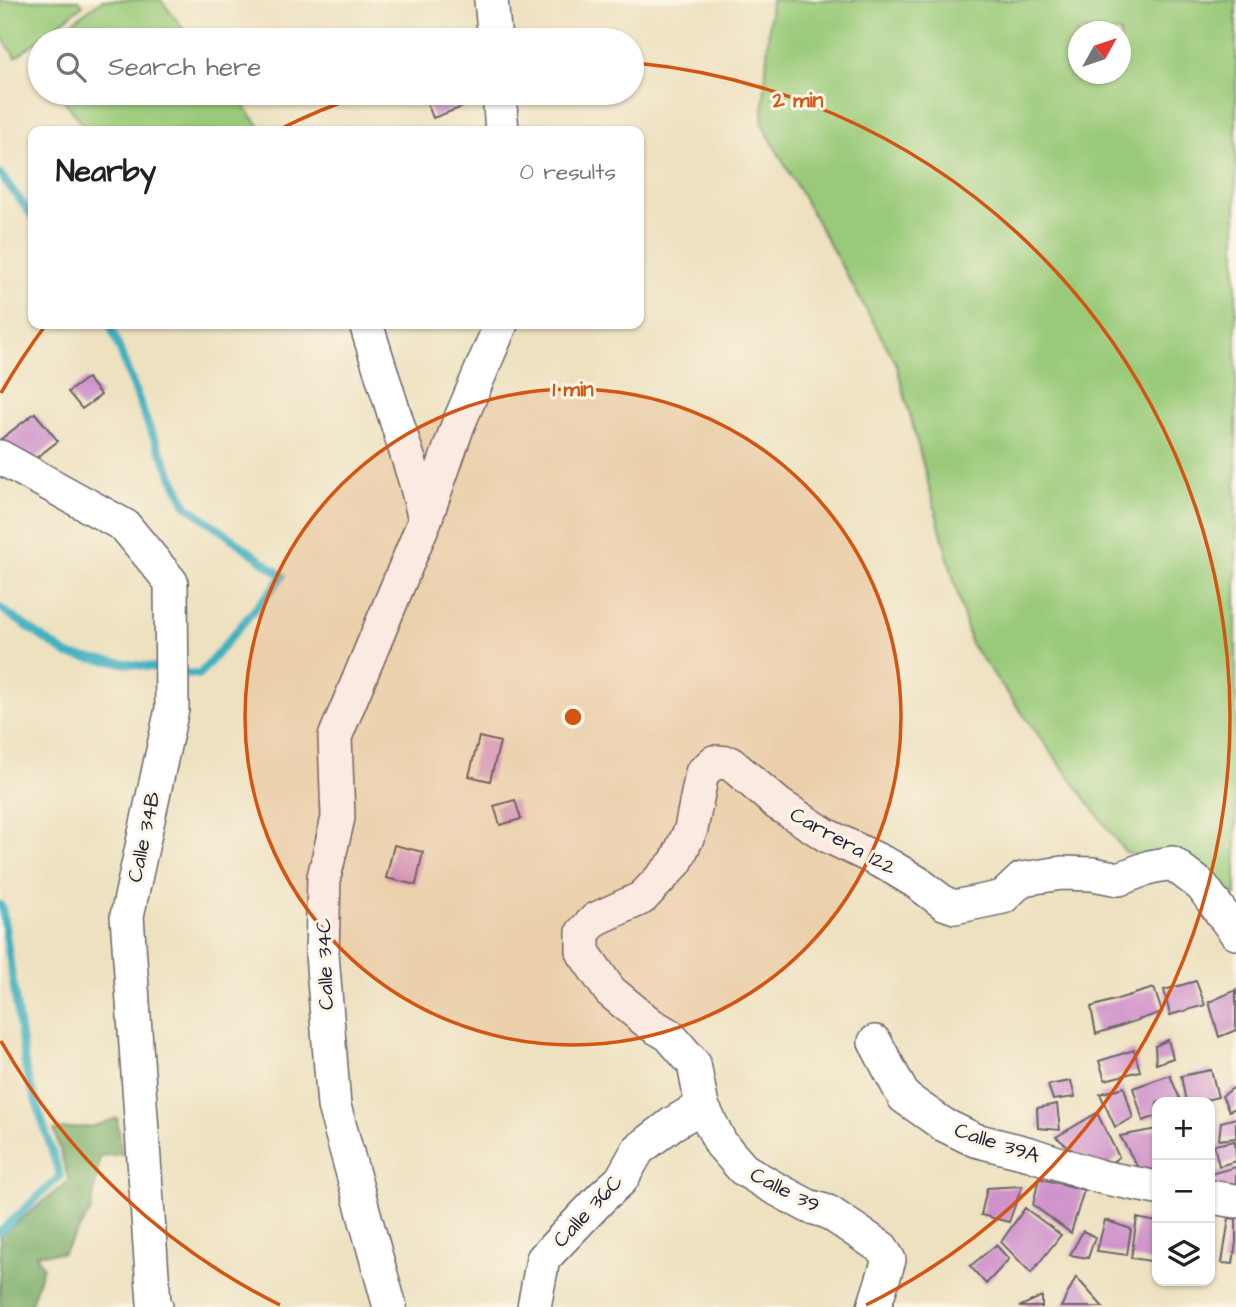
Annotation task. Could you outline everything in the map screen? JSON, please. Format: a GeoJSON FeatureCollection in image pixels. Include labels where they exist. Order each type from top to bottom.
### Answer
{"type":"FeatureCollection","features":[{"type":"Feature","properties":{"kind":"street"},"geometry":{"type":"LineString","coordinates":[[491,0],[494,28]]}},
{"type":"Feature","properties":{"kind":"street"},"geometry":{"type":"LineString","coordinates":[[500,105],[502,126]]}},
{"type":"Feature","properties":{"kind":"street"},"geometry":{"type":"LineString","coordinates":[[368,329],[425,520]]}},
{"type":"Feature","properties":{"kind":"street","name":"Calle 34C"},"geometry":{"type":"LineString","coordinates":[[390,1307],[334,1106],[321,954],[324,877],[338,817],[335,737],[425,520],[458,425],[499,329]]}},
{"type":"Feature","properties":{"kind":"street","name":"Calle 34B"},"geometry":{"type":"LineString","coordinates":[[0,457],[125,526],[171,582],[172,709],[127,916],[156,1307]]}},
{"type":"Feature","properties":{"kind":"street","name":"Carrera 122"},"geometry":{"type":"LineString","coordinates":[[583,932],[596,919],[642,898],[676,862],[691,829],[702,773],[714,762],[730,763],[778,804],[826,835],[890,866],[944,903],[955,907],[1003,897],[1022,879],[1062,873],[1093,874],[1119,879],[1150,867],[1172,863],[1202,886],[1236,933]]}},
{"type":"Feature","properties":{"kind":"street","name":"Calle 39"},"geometry":{"type":"LineString","coordinates":[[583,932],[583,951],[610,991],[650,1024],[669,1035],[694,1064],[702,1106],[720,1144],[743,1169],[808,1206],[828,1212],[881,1248],[889,1260],[874,1307]]}},
{"type":"Feature","properties":{"kind":"street","name":"Calle 39A"},"geometry":{"type":"LineString","coordinates":[[875,1042],[904,1097],[944,1125],[975,1140],[1101,1177],[1152,1187]]}},
{"type":"Feature","properties":{"kind":"street","name":"Calle 36C"},"geometry":{"type":"LineString","coordinates":[[534,1307],[543,1259],[621,1180],[639,1150],[672,1124],[702,1106]]}},
{"type":"Feature","properties":{"kind":"street"},"geometry":{"type":"LineString","coordinates":[[1215,1198],[1236,1200]]}},
{"type":"Feature","properties":{"kind":"green space"},"geometry":{"type":"Polygon","coordinates":[[[0,0],[79,0],[83,5],[53,28],[28,28],[28,48],[16,57],[0,35],[0,0]]]}},
{"type":"Feature","properties":{"kind":"green space"},"geometry":{"type":"Polygon","coordinates":[[[102,0],[161,0],[183,28],[64,28],[102,0]]]}},
{"type":"Feature","properties":{"kind":"green space"},"geometry":{"type":"Polygon","coordinates":[[[771,0],[1236,0],[1236,896],[1125,852],[971,644],[896,363],[762,124],[771,0]]]}},
{"type":"Feature","properties":{"kind":"green space"},"geometry":{"type":"Polygon","coordinates":[[[68,105],[243,105],[259,126],[83,126],[68,105]]]}},
{"type":"Feature","properties":{"kind":"green space"},"geometry":{"type":"Polygon","coordinates":[[[117,1118],[122,1154],[100,1156],[91,1211],[63,1253],[36,1254],[43,1267],[30,1307],[0,1307],[0,1236],[69,1181],[54,1130],[94,1126],[117,1118]]]}},
{"type":"Feature","properties":{"kind":"building"},"geometry":{"type":"Polygon","coordinates":[[[428,105],[468,105],[433,118],[428,105]]]}},
{"type":"Feature","properties":{"kind":"building"},"geometry":{"type":"Polygon","coordinates":[[[87,378],[101,395],[82,409],[68,392],[87,378]]]}},
{"type":"Feature","properties":{"kind":"building"},"geometry":{"type":"Polygon","coordinates":[[[35,413],[58,441],[23,468],[1,439],[35,413]]]}},
{"type":"Feature","properties":{"kind":"building"},"geometry":{"type":"Polygon","coordinates":[[[479,737],[500,742],[490,781],[469,776],[479,737]]]}},
{"type":"Feature","properties":{"kind":"building"},"geometry":{"type":"Polygon","coordinates":[[[515,800],[521,819],[500,825],[494,806],[515,800]]]}},
{"type":"Feature","properties":{"kind":"building"},"geometry":{"type":"Polygon","coordinates":[[[394,845],[423,852],[416,885],[386,878],[394,845]]]}},
{"type":"Feature","properties":{"kind":"building"},"geometry":{"type":"Polygon","coordinates":[[[1196,981],[1205,1005],[1170,1015],[1164,990],[1196,981]]]}},
{"type":"Feature","properties":{"kind":"building"},"geometry":{"type":"Polygon","coordinates":[[[1154,988],[1162,1012],[1096,1034],[1091,1007],[1154,988]]]}},
{"type":"Feature","properties":{"kind":"building"},"geometry":{"type":"Polygon","coordinates":[[[1236,990],[1236,1030],[1219,1037],[1209,1002],[1236,990]]]}},
{"type":"Feature","properties":{"kind":"building"},"geometry":{"type":"Polygon","coordinates":[[[1168,1040],[1173,1058],[1156,1064],[1155,1046],[1168,1040]]]}},
{"type":"Feature","properties":{"kind":"building"},"geometry":{"type":"Polygon","coordinates":[[[1134,1050],[1140,1071],[1105,1080],[1099,1061],[1134,1050]]]}},
{"type":"Feature","properties":{"kind":"building"},"geometry":{"type":"Polygon","coordinates":[[[1211,1070],[1218,1097],[1185,1097],[1181,1076],[1211,1070]]]}},
{"type":"Feature","properties":{"kind":"building"},"geometry":{"type":"Polygon","coordinates":[[[1170,1075],[1179,1097],[1152,1097],[1152,1118],[1143,1121],[1133,1088],[1170,1075]]]}},
{"type":"Feature","properties":{"kind":"building"},"geometry":{"type":"Polygon","coordinates":[[[1071,1081],[1075,1097],[1053,1100],[1048,1085],[1071,1081]]]}},
{"type":"Feature","properties":{"kind":"building"},"geometry":{"type":"Polygon","coordinates":[[[1236,1086],[1236,1108],[1229,1111],[1222,1096],[1236,1086]]]}},
{"type":"Feature","properties":{"kind":"building"},"geometry":{"type":"Polygon","coordinates":[[[1124,1087],[1133,1118],[1115,1127],[1100,1094],[1124,1087]]]}},
{"type":"Feature","properties":{"kind":"building"},"geometry":{"type":"Polygon","coordinates":[[[1057,1104],[1060,1130],[1038,1128],[1037,1108],[1057,1104]]]}},
{"type":"Feature","properties":{"kind":"building"},"geometry":{"type":"Polygon","coordinates":[[[1097,1113],[1119,1157],[1105,1167],[1075,1152],[1056,1137],[1097,1113]]]}},
{"type":"Feature","properties":{"kind":"building"},"geometry":{"type":"Polygon","coordinates":[[[1236,1118],[1236,1138],[1219,1140],[1221,1122],[1236,1118]]]}},
{"type":"Feature","properties":{"kind":"building"},"geometry":{"type":"Polygon","coordinates":[[[1152,1130],[1152,1171],[1140,1171],[1120,1136],[1152,1130]]]}},
{"type":"Feature","properties":{"kind":"building"},"geometry":{"type":"Polygon","coordinates":[[[1235,1141],[1236,1161],[1219,1166],[1215,1145],[1235,1141]]]}},
{"type":"Feature","properties":{"kind":"building"},"geometry":{"type":"Polygon","coordinates":[[[1236,1167],[1236,1195],[1215,1196],[1215,1173],[1236,1167]]]}},
{"type":"Feature","properties":{"kind":"building"},"geometry":{"type":"Polygon","coordinates":[[[1039,1178],[1084,1190],[1071,1233],[1033,1205],[1039,1178]]]}},
{"type":"Feature","properties":{"kind":"building"},"geometry":{"type":"Polygon","coordinates":[[[1022,1186],[1009,1222],[981,1215],[987,1188],[1022,1186]]]}},
{"type":"Feature","properties":{"kind":"building"},"geometry":{"type":"Polygon","coordinates":[[[1025,1208],[1061,1235],[1031,1273],[1001,1242],[1025,1208]]]}},
{"type":"Feature","properties":{"kind":"building"},"geometry":{"type":"Polygon","coordinates":[[[1137,1218],[1152,1221],[1152,1261],[1131,1258],[1137,1218]]]}},
{"type":"Feature","properties":{"kind":"building"},"geometry":{"type":"Polygon","coordinates":[[[1229,1218],[1236,1219],[1233,1264],[1222,1263],[1229,1218]]]}},
{"type":"Feature","properties":{"kind":"building"},"geometry":{"type":"Polygon","coordinates":[[[1105,1220],[1131,1229],[1127,1255],[1097,1251],[1105,1220]]]}},
{"type":"Feature","properties":{"kind":"building"},"geometry":{"type":"Polygon","coordinates":[[[1083,1231],[1095,1237],[1088,1258],[1070,1255],[1083,1231]]]}},
{"type":"Feature","properties":{"kind":"building"},"geometry":{"type":"Polygon","coordinates":[[[996,1245],[1009,1259],[986,1284],[970,1266],[996,1245]]]}},
{"type":"Feature","properties":{"kind":"building"},"geometry":{"type":"Polygon","coordinates":[[[1076,1277],[1103,1307],[1061,1307],[1076,1277]]]}},
{"type":"Feature","properties":{"kind":"building"},"geometry":{"type":"Polygon","coordinates":[[[1042,1296],[1042,1307],[1019,1307],[1042,1296]]]}},
{"type":"Feature","properties":{"kind":"waterway"},"geometry":{"type":"LineString","coordinates":[[0,174],[28,210]]}},
{"type":"Feature","properties":{"kind":"waterway"},"geometry":{"type":"LineString","coordinates":[[112,329],[149,427],[186,505],[283,576],[199,675],[180,672]]}},
{"type":"Feature","properties":{"kind":"waterway"},"geometry":{"type":"LineString","coordinates":[[0,608],[68,655],[164,669]]}},
{"type":"Feature","properties":{"kind":"waterway"},"geometry":{"type":"LineString","coordinates":[[0,905],[26,1071],[60,1176],[0,1232]]}}]}
